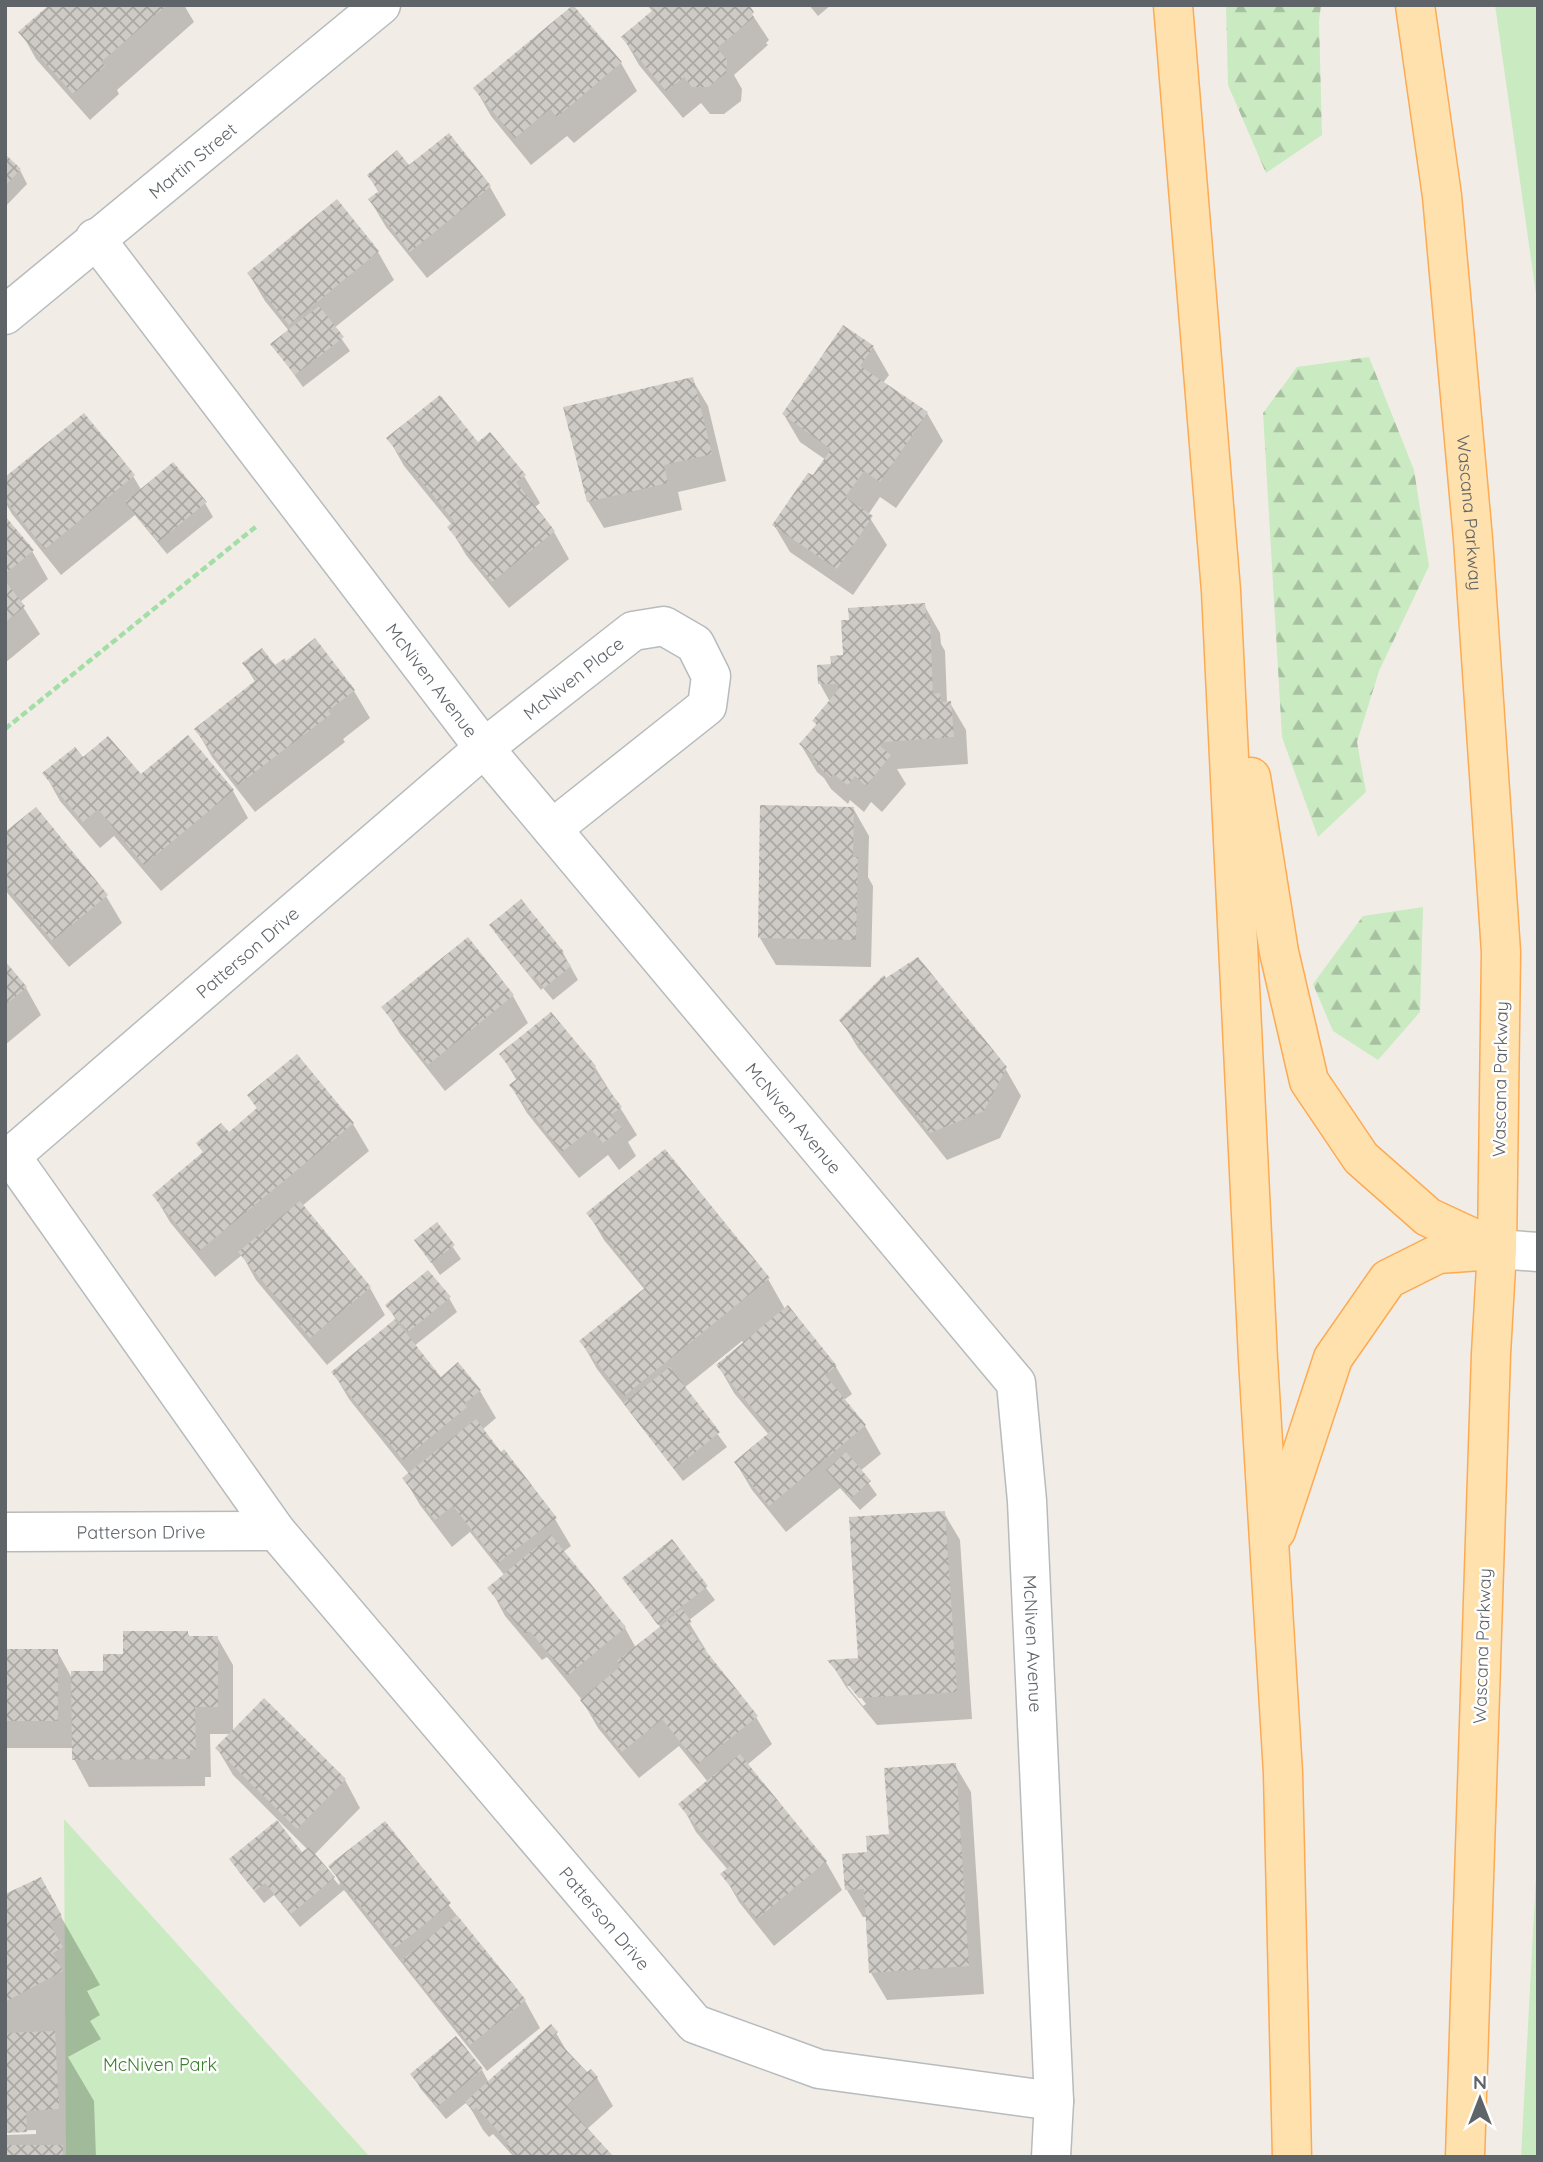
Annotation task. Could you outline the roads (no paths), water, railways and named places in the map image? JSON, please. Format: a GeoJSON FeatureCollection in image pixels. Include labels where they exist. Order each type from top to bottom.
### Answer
{"type":"FeatureCollection","features":[{"type":"Feature","properties":{"kind":"main road"},"geometry":{"type":"LineString","coordinates":[[1173,5],[1221,591],[1258,1359],[1283,1773],[1292,2157]]}},
{"type":"Feature","properties":{"kind":"main road","name":"Wascana Parkway"},"geometry":{"type":"LineString","coordinates":[[1415,5],[1442,196],[1470,498],[1501,952],[1497,1249],[1491,1354],[1465,2157]]}},
{"type":"Feature","properties":{"kind":"main road"},"geometry":{"type":"LineString","coordinates":[[1221,591],[1279,952],[1309,1081],[1362,1158],[1428,1217],[1497,1249]]}},
{"type":"Feature","properties":{"kind":"main road"},"geometry":{"type":"LineString","coordinates":[[1270,1550],[1333,1358],[1388,1279],[1438,1255],[1497,1249]]}},
{"type":"Feature","properties":{"kind":"street","name":"Martin Street"},"geometry":{"type":"LineString","coordinates":[[5,315],[380,5]]}},
{"type":"Feature","properties":{"kind":"street","name":"McNiven Avenue"},"geometry":{"type":"LineString","coordinates":[[95,238],[484,748],[1016,1383],[1027,1502],[1054,2101],[1051,2157]]}},
{"type":"Feature","properties":{"kind":"street","name":"McNiven Place"},"geometry":{"type":"LineString","coordinates":[[484,748],[633,631],[664,625],[695,644],[711,676],[707,706],[552,829]]}},
{"type":"Feature","properties":{"kind":"street","name":"Patterson Drive"},"geometry":{"type":"LineString","coordinates":[[484,748],[8,1159],[276,1531],[695,2024],[819,2069],[1054,2101]]}},
{"type":"Feature","properties":{"kind":"street"},"geometry":{"type":"LineString","coordinates":[[1497,1249],[1538,1252]]}},
{"type":"Feature","properties":{"kind":"street","name":"Patterson Drive"},"geometry":{"type":"LineString","coordinates":[[5,1532],[276,1531]]}},
{"type":"Feature","properties":{"kind":"park label","name":"McNiven Park"},"geometry":{"type":"Point","coordinates":[160,2064]}}]}
